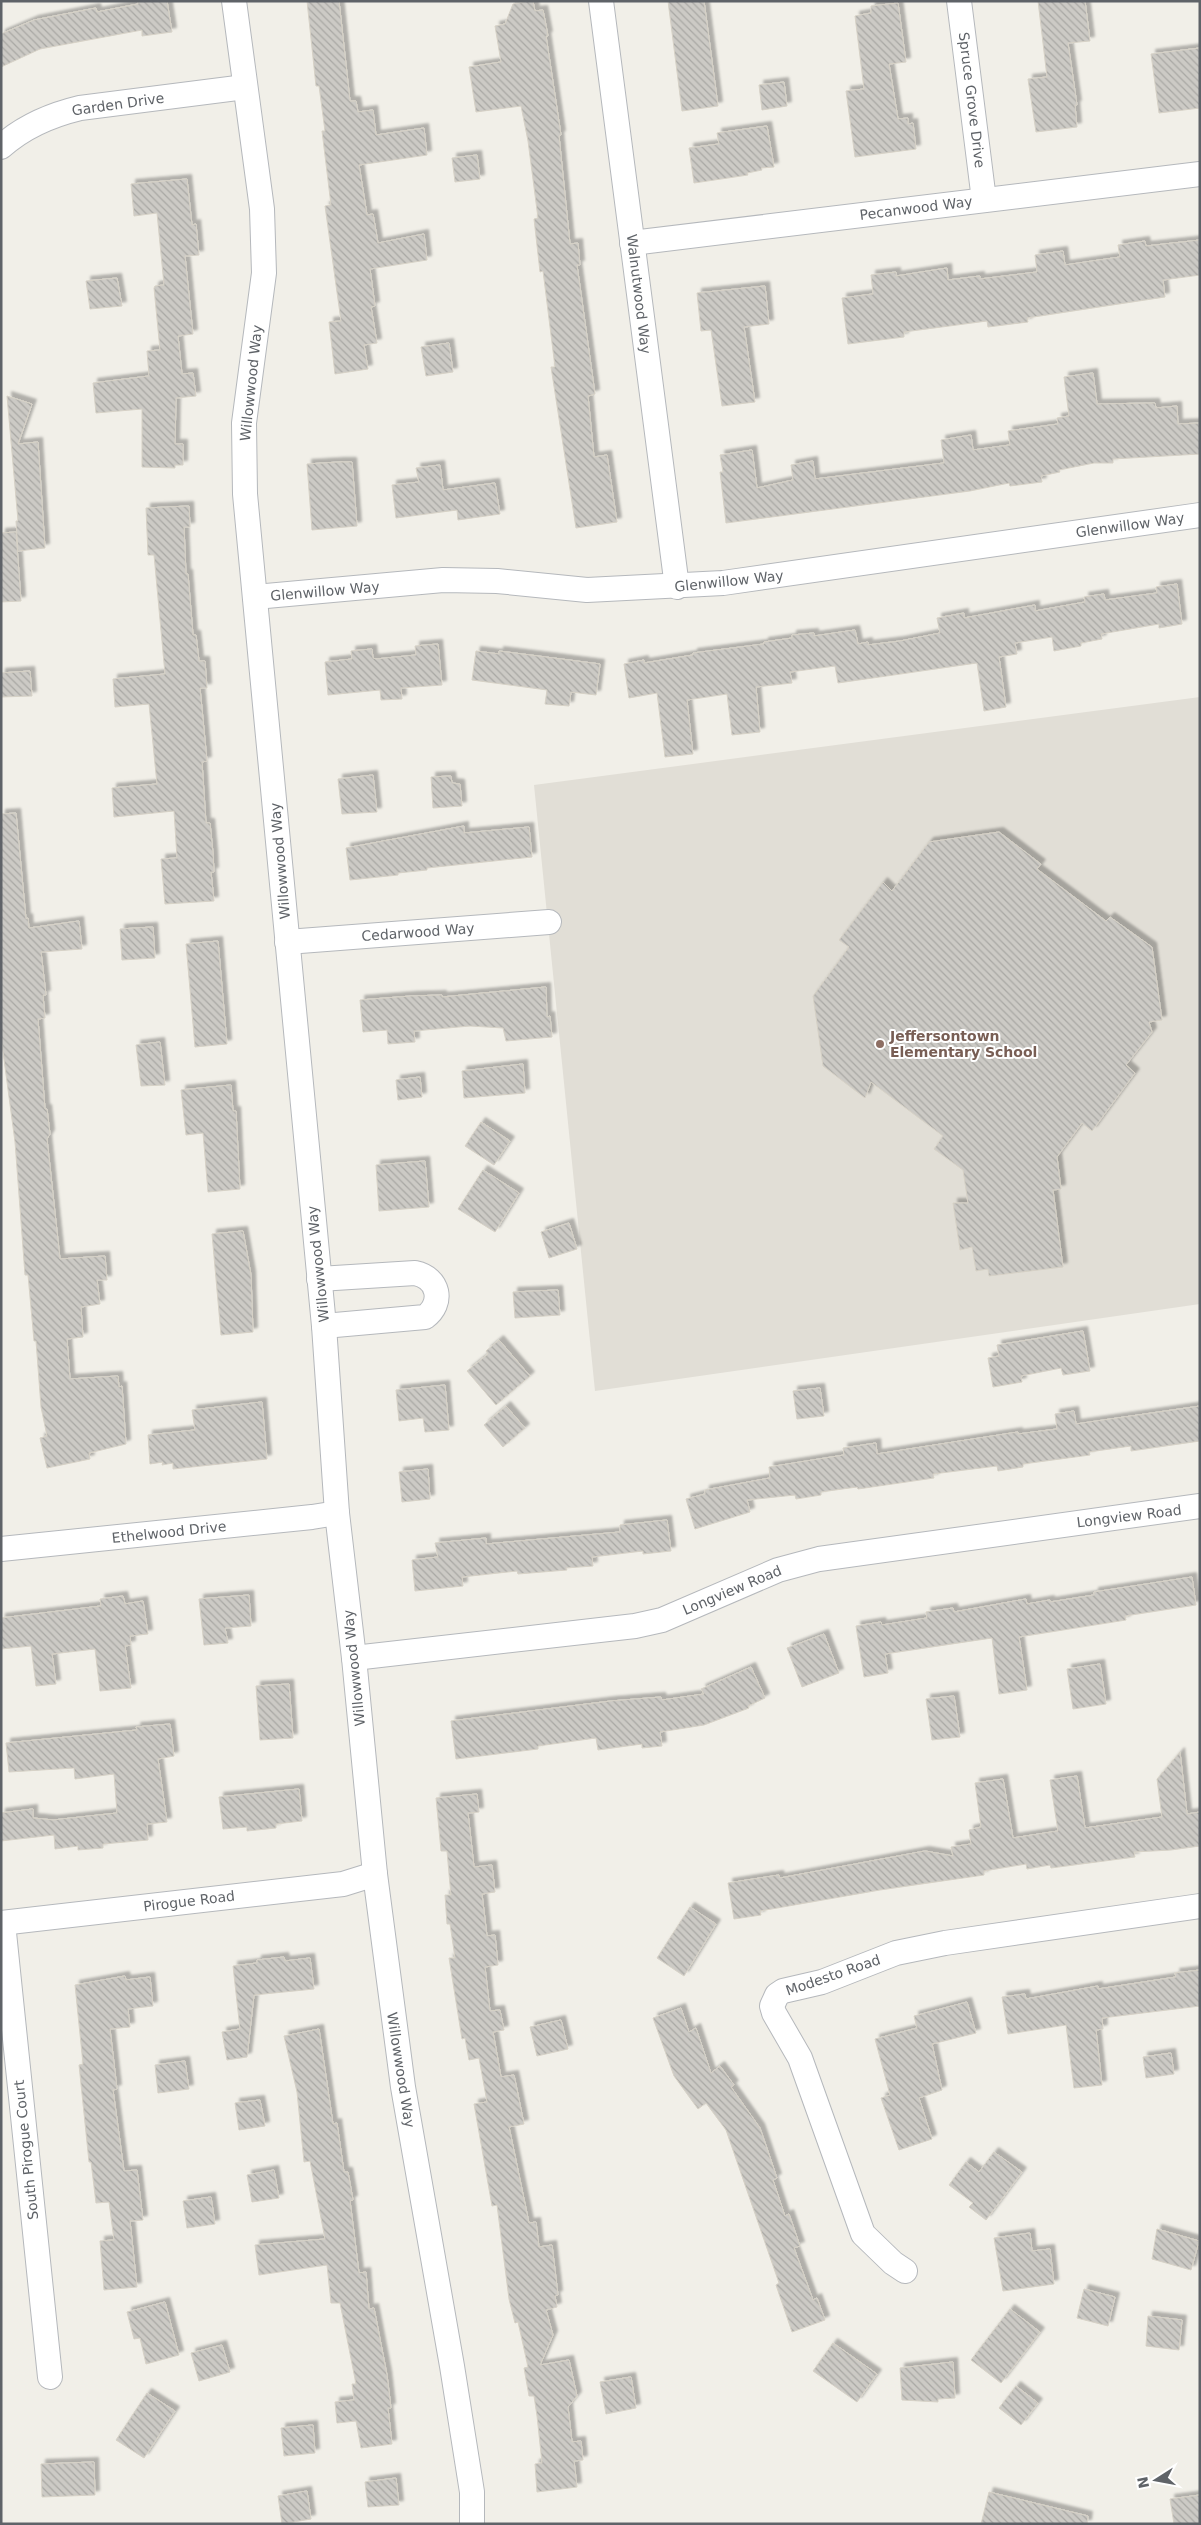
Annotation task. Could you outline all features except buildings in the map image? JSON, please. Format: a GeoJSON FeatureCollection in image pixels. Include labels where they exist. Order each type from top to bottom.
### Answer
{"type":"FeatureCollection","features":[{"type":"Feature","properties":{"kind":"street","name":"Willowwood Way"},"geometry":{"type":"LineString","coordinates":[[234,1],[262,210],[264,273],[244,423],[245,494],[324,1326],[337,1513],[354,1658],[375,1874],[403,2087],[472,2492],[472,2524]]}},
{"type":"Feature","properties":{"kind":"street","name":"Walnutwood Way"},"geometry":{"type":"LineString","coordinates":[[601,1],[677,587]]}},
{"type":"Feature","properties":{"kind":"street","name":"Spruce Grove Drive"},"geometry":{"type":"LineString","coordinates":[[959,1],[984,200]]}},
{"type":"Feature","properties":{"kind":"street","name":"Garden Drive"},"geometry":{"type":"LineString","coordinates":[[1,147],[14,136],[61,112],[245,87]]}},
{"type":"Feature","properties":{"kind":"street","name":"Pecanwood Way"},"geometry":{"type":"LineString","coordinates":[[632,243],[1200,174]]}},
{"type":"Feature","properties":{"kind":"street","name":"Glenwillow Way"},"geometry":{"type":"LineString","coordinates":[[255,598],[443,580],[497,581],[587,590],[677,587],[723,583],[1200,515]]}},
{"type":"Feature","properties":{"kind":"street","name":"Cedarwood Way"},"geometry":{"type":"LineString","coordinates":[[287,942],[549,922]]}},
{"type":"Feature","properties":{"kind":"street"},"geometry":{"type":"LineString","coordinates":[[319,1279],[415,1274],[429,1278],[437,1291],[435,1306],[424,1317],[324,1326]]}},
{"type":"Feature","properties":{"kind":"street","name":"Longview Road"},"geometry":{"type":"LineString","coordinates":[[354,1658],[634,1626],[662,1620],[778,1570],[819,1559],[1200,1506]]}},
{"type":"Feature","properties":{"kind":"street","name":"Ethelwood Drive"},"geometry":{"type":"LineString","coordinates":[[1,1549],[337,1513]]}},
{"type":"Feature","properties":{"kind":"street","name":"Pirogue Road"},"geometry":{"type":"LineString","coordinates":[[2,1923],[343,1884],[375,1874]]}},
{"type":"Feature","properties":{"kind":"street","name":"Modesto Road"},"geometry":{"type":"LineString","coordinates":[[905,2270],[892,2263],[863,2234],[800,2058],[774,2013],[772,2006],[777,1995],[783,1991],[822,1982],[896,1953],[945,1943],[1200,1906]]}},
{"type":"Feature","properties":{"kind":"street","name":"South Pirogue Court"},"geometry":{"type":"LineString","coordinates":[[2,1923],[50,2377]]}},
{"type":"Feature","properties":{"kind":"shaded area","name":"Jeffersontown Elementary School"},"geometry":{"type":"Polygon","coordinates":[[[1200,697],[1200,1304],[595,1391],[534,785],[1200,697]]]}},
{"type":"Feature","properties":{"kind":"place","name":"Jeffersontown Elementary School"},"geometry":{"type":"Point","coordinates":[880,1044]}}]}
